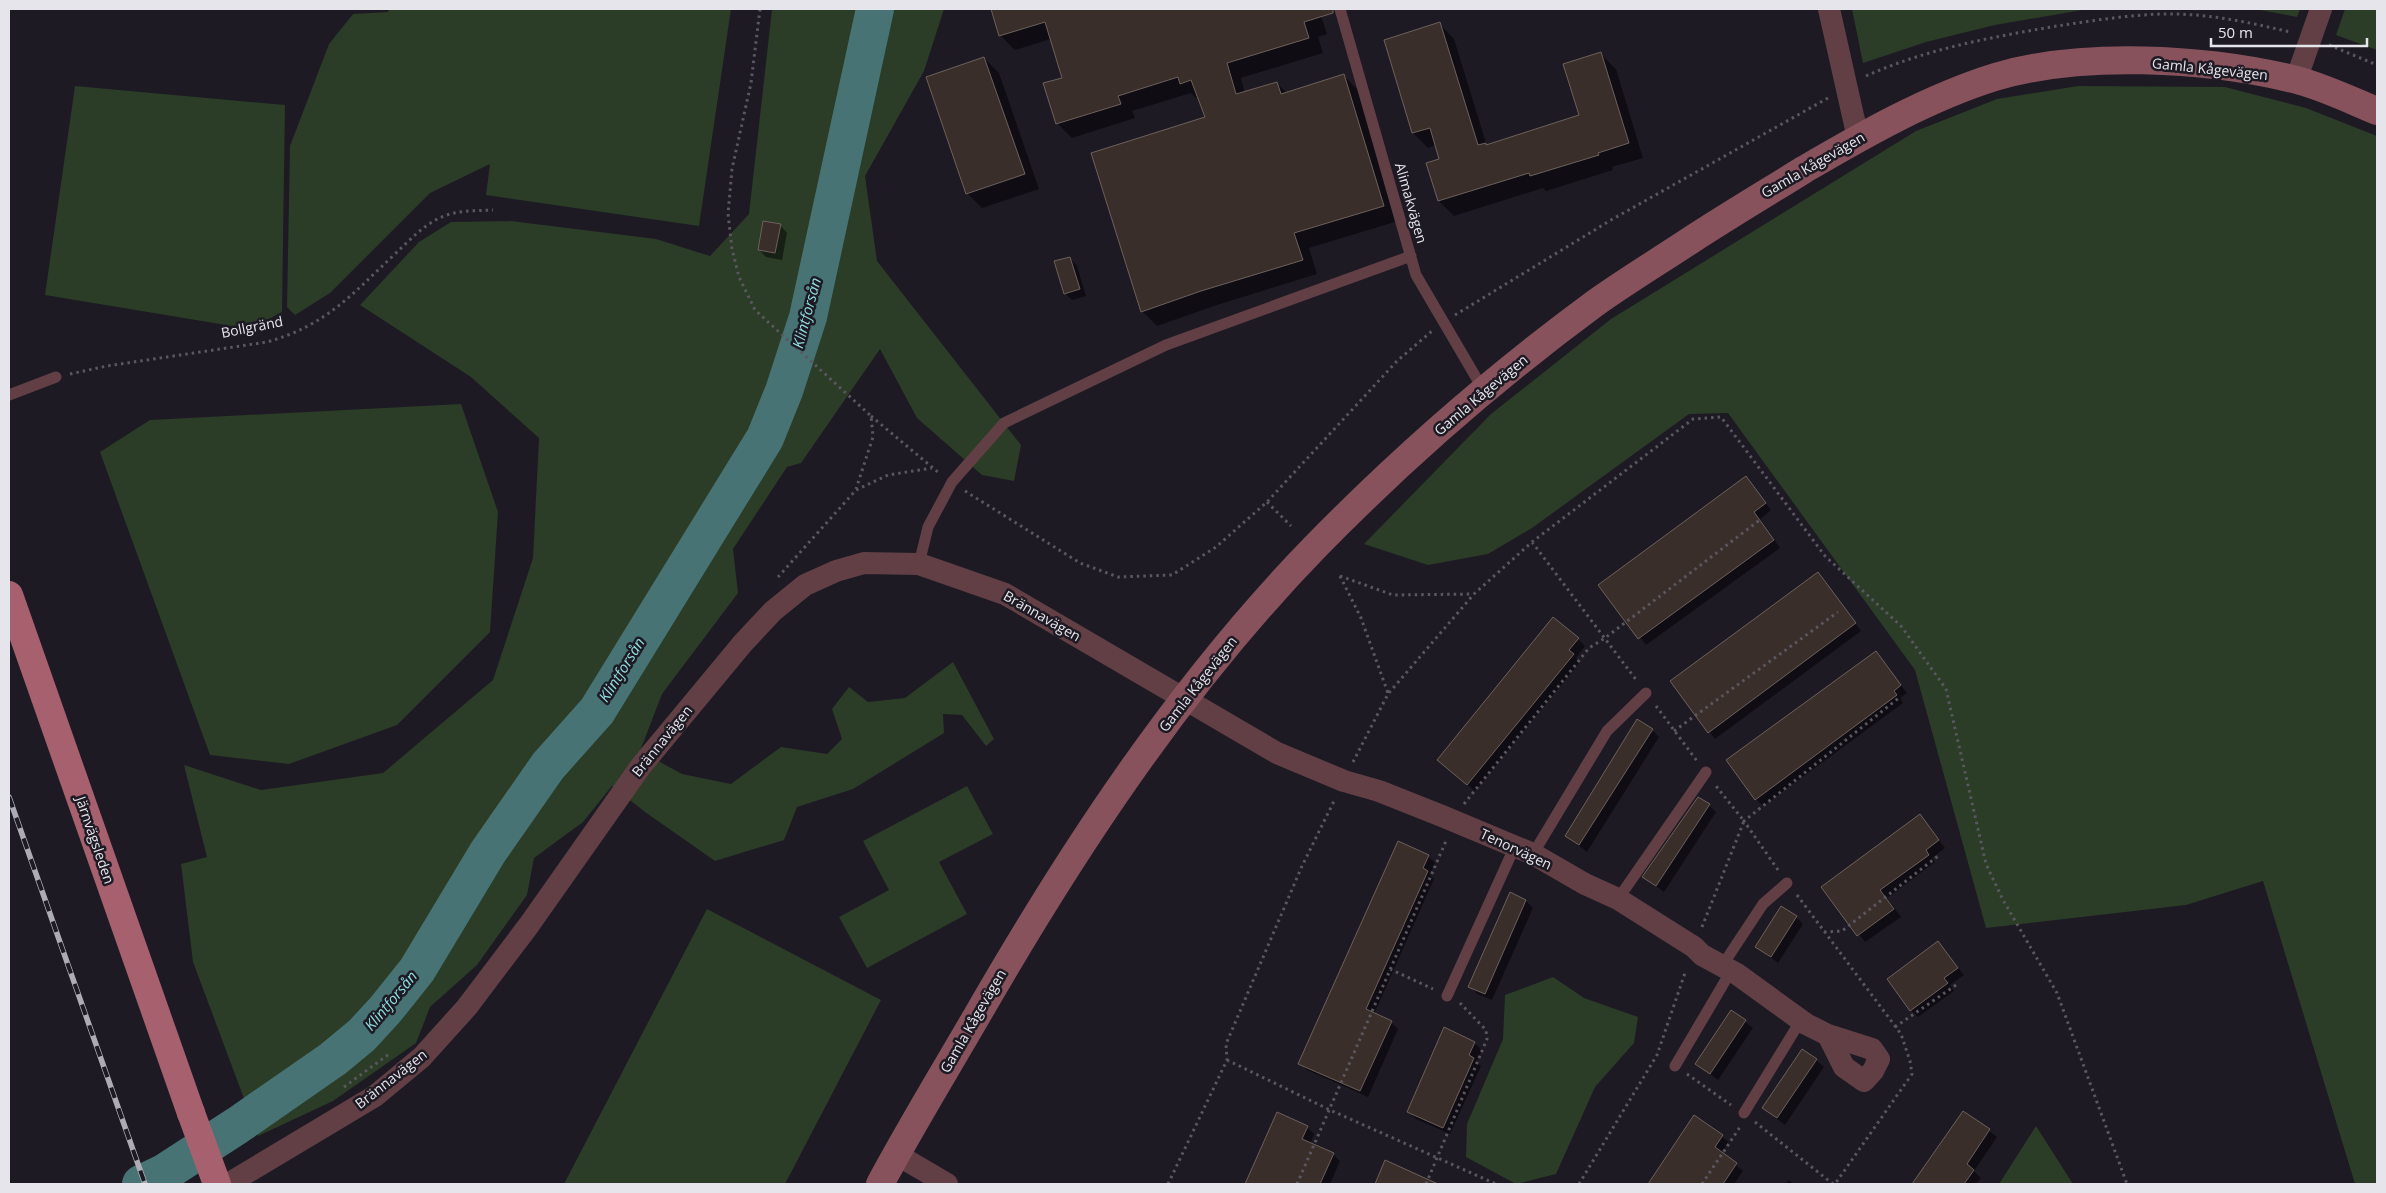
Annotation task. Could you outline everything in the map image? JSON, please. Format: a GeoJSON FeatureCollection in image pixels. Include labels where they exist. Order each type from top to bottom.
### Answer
{"type":"FeatureCollection","features":[{"type":"Feature","properties":{"kind":"main road","name":"Järnvägsleden"},"geometry":{"type":"LineString","coordinates":[[9,595],[216,1184]]}},
{"type":"Feature","properties":{"kind":"street"},"geometry":{"type":"LineString","coordinates":[[1829,9],[1858,138]]}},
{"type":"Feature","properties":{"kind":"street"},"geometry":{"type":"LineString","coordinates":[[2296,80],[2321,9]]}},
{"type":"Feature","properties":{"kind":"street","name":"Gamla Kågevägen"},"geometry":{"type":"LineString","coordinates":[[880,1184],[1016,947],[1094,825],[1184,699],[1249,621],[1313,550],[1427,441],[1520,361],[1598,301],[1725,218],[1858,138],[1946,95],[1988,80],[2066,63],[2120,61],[2185,63],[2238,69],[2296,80],[2377,111]]}},
{"type":"Feature","properties":{"kind":"street","name":"Brännavägen"},"geometry":{"type":"LineString","coordinates":[[228,1184],[305,1140],[375,1096],[422,1057],[479,992],[529,925],[641,766],[743,643],[773,611],[805,585],[836,571],[864,563],[919,564],[1005,594],[1184,699]]}},
{"type":"Feature","properties":{"kind":"street","name":"Tenorvägen"},"geometry":{"type":"LineString","coordinates":[[1184,699],[1277,753],[1344,781],[1379,792],[1524,850],[1618,899],[1694,947],[1702,955],[1727,969],[1801,1020],[1828,1035]]}},
{"type":"Feature","properties":{"kind":"street"},"geometry":{"type":"LineString","coordinates":[[896,1154],[947,1184]]}},
{"type":"Feature","properties":{"kind":"lane","name":"Alimakvägen"},"geometry":{"type":"LineString","coordinates":[[1340,9],[1416,275],[1484,392]]}},
{"type":"Feature","properties":{"kind":"lane"},"geometry":{"type":"LineString","coordinates":[[919,564],[928,527],[952,482],[1004,423],[1166,345],[1411,256]]}},
{"type":"Feature","properties":{"kind":"lane"},"geometry":{"type":"LineString","coordinates":[[9,395],[56,377]]}},
{"type":"Feature","properties":{"kind":"lane"},"geometry":{"type":"LineString","coordinates":[[1447,996],[1524,850],[1606,731],[1646,693]]}},
{"type":"Feature","properties":{"kind":"lane"},"geometry":{"type":"LineString","coordinates":[[1618,899],[1706,772]]}},
{"type":"Feature","properties":{"kind":"lane"},"geometry":{"type":"LineString","coordinates":[[1676,1066],[1763,904],[1787,882]]}},
{"type":"Feature","properties":{"kind":"lane"},"geometry":{"type":"LineString","coordinates":[[1743,1118],[1801,1020]]}},
{"type":"Feature","properties":{"kind":"path"},"geometry":{"type":"LineString","coordinates":[[760,9],[751,83],[732,169],[728,214],[732,249],[739,277],[755,310],[871,416],[933,468],[888,475],[856,490],[777,578]]}},
{"type":"Feature","properties":{"kind":"path"},"geometry":{"type":"LineString","coordinates":[[2311,38],[2377,64]]}},
{"type":"Feature","properties":{"kind":"path","name":"Bollgränd"},"geometry":{"type":"LineString","coordinates":[[56,377],[107,366],[267,342],[288,336],[331,314],[431,223],[456,212],[493,210]]}},
{"type":"Feature","properties":{"kind":"path"},"geometry":{"type":"LineString","coordinates":[[856,490],[873,437],[871,416]]}},
{"type":"Feature","properties":{"kind":"path"},"geometry":{"type":"LineString","coordinates":[[1663,442],[1693,419],[1721,417],[1826,556],[1901,626],[1946,689],[1986,864],[2003,900],[2057,993],[2127,1184]]}},
{"type":"Feature","properties":{"kind":"path"},"geometry":{"type":"LineString","coordinates":[[1267,502],[1291,526]]}},
{"type":"Feature","properties":{"kind":"path"},"geometry":{"type":"LineString","coordinates":[[1297,1184],[1464,802],[1589,648],[1605,638],[1762,519]]}},
{"type":"Feature","properties":{"kind":"path"},"geometry":{"type":"LineString","coordinates":[[1532,542],[1744,822],[1901,1034],[1910,1061],[1912,1074],[1835,1184]]}},
{"type":"Feature","properties":{"kind":"path"},"geometry":{"type":"LineString","coordinates":[[1388,694],[1361,618],[1340,576],[1393,595],[1474,594]]}},
{"type":"Feature","properties":{"kind":"path"},"geometry":{"type":"LineString","coordinates":[[1674,731],[1838,612]]}},
{"type":"Feature","properties":{"kind":"path"},"geometry":{"type":"LineString","coordinates":[[1579,1184],[1657,1056],[1694,947],[1744,822],[1900,697]]}},
{"type":"Feature","properties":{"kind":"path"},"geometry":{"type":"LineString","coordinates":[[1824,932],[1842,931],[1938,856]]}},
{"type":"Feature","properties":{"kind":"path"},"geometry":{"type":"LineString","coordinates":[[1390,969],[1460,1002],[1486,1030],[1487,1039],[1426,1184]]}},
{"type":"Feature","properties":{"kind":"path"},"geometry":{"type":"LineString","coordinates":[[1895,1026],[1959,983]]}},
{"type":"Feature","properties":{"kind":"path"},"geometry":{"type":"LineString","coordinates":[[340,1090],[395,1049]]}},
{"type":"Feature","properties":{"kind":"path"},"geometry":{"type":"LineString","coordinates":[[1227,1060],[1330,1110],[1496,1184]]}},
{"type":"Feature","properties":{"kind":"path"},"geometry":{"type":"LineString","coordinates":[[1702,1184],[1743,1118]]}},
{"type":"Feature","properties":{"kind":"green space"},"geometry":{"type":"Polygon","coordinates":[[[389,9],[731,9],[699,226],[486,195],[490,164],[430,193],[330,293],[295,315],[287,307],[290,146],[329,44],[353,14],[388,12],[389,9]]]}},
{"type":"Feature","properties":{"kind":"green space"},"geometry":{"type":"Polygon","coordinates":[[[772,9],[944,9],[924,71],[865,176],[877,261],[1021,445],[1014,481],[982,475],[917,418],[880,349],[801,463],[787,467],[733,549],[738,593],[662,694],[640,751],[682,774],[731,784],[781,747],[827,754],[842,739],[832,709],[849,687],[868,702],[905,698],[953,662],[994,739],[986,746],[962,715],[943,714],[944,733],[853,789],[797,807],[784,840],[715,861],[645,812],[612,786],[583,822],[534,858],[527,895],[477,965],[430,1007],[416,1043],[333,1101],[258,1136],[193,962],[181,864],[207,857],[184,765],[261,790],[383,773],[493,680],[533,558],[539,438],[471,377],[360,305],[419,242],[451,222],[511,221],[656,239],[710,256],[749,214],[772,9]]]}},
{"type":"Feature","properties":{"kind":"green space"},"geometry":{"type":"Polygon","coordinates":[[[1852,9],[2088,9],[1995,25],[1926,42],[1863,63],[1852,9]]]}},
{"type":"Feature","properties":{"kind":"green space"},"geometry":{"type":"Polygon","coordinates":[[[2255,9],[2300,9],[2297,17],[2255,9]]]}},
{"type":"Feature","properties":{"kind":"green space"},"geometry":{"type":"Polygon","coordinates":[[[2345,9],[2377,9],[2377,50],[2336,35],[2345,9]]]}},
{"type":"Feature","properties":{"kind":"green space"},"geometry":{"type":"Polygon","coordinates":[[[75,86],[285,105],[282,312],[250,329],[45,295],[75,86]]]}},
{"type":"Feature","properties":{"kind":"green space"},"geometry":{"type":"Polygon","coordinates":[[[2078,86],[2225,87],[2306,108],[2377,136],[2377,1184],[2355,1184],[2263,881],[2186,905],[1986,928],[1915,670],[1728,413],[1689,414],[1532,528],[1488,554],[1428,565],[1364,544],[1491,414],[1611,319],[1916,131],[1997,99],[2078,86]]]}},
{"type":"Feature","properties":{"kind":"green space"},"geometry":{"type":"Polygon","coordinates":[[[461,404],[498,512],[490,632],[397,725],[289,764],[210,755],[100,452],[150,420],[461,404]]]}},
{"type":"Feature","properties":{"kind":"green space"},"geometry":{"type":"Polygon","coordinates":[[[967,786],[993,834],[939,862],[967,914],[867,968],[839,917],[889,890],[863,841],[967,786]]]}},
{"type":"Feature","properties":{"kind":"green space"},"geometry":{"type":"Polygon","coordinates":[[[707,909],[881,1000],[785,1184],[564,1184],[707,909]]]}},
{"type":"Feature","properties":{"kind":"green space"},"geometry":{"type":"Polygon","coordinates":[[[1553,977],[1584,998],[1638,1017],[1634,1043],[1595,1087],[1556,1174],[1516,1184],[1466,1157],[1467,1124],[1503,1039],[1505,995],[1553,977]]]}},
{"type":"Feature","properties":{"kind":"green space"},"geometry":{"type":"Polygon","coordinates":[[[2036,1126],[2073,1184],[1999,1184],[2036,1126]]]}},
{"type":"Feature","properties":{"kind":"building"},"geometry":{"type":"Polygon","coordinates":[[[991,9],[1333,9],[1333,13],[1304,22],[1309,38],[1227,63],[1236,94],[1277,82],[1281,94],[1344,74],[1384,206],[1294,233],[1303,260],[1201,291],[1141,312],[1091,153],[1205,117],[1191,80],[1180,84],[1178,77],[1118,96],[1121,104],[1056,124],[1043,83],[1062,78],[1045,22],[999,36],[991,9]]]}},
{"type":"Feature","properties":{"kind":"building"},"geometry":{"type":"Polygon","coordinates":[[[1440,22],[1478,145],[1486,143],[1486,145],[1579,115],[1563,64],[1601,52],[1629,143],[1598,153],[1599,155],[1530,176],[1529,173],[1438,201],[1426,163],[1439,159],[1430,128],[1412,133],[1384,40],[1440,22]]]}},
{"type":"Feature","properties":{"kind":"building"},"geometry":{"type":"Polygon","coordinates":[[[984,57],[1025,174],[966,194],[926,77],[984,57]]]}},
{"type":"Feature","properties":{"kind":"building"},"geometry":{"type":"Polygon","coordinates":[[[763,221],[781,224],[775,253],[758,250],[763,221]]]}},
{"type":"Feature","properties":{"kind":"building"},"geometry":{"type":"Polygon","coordinates":[[[1070,257],[1080,289],[1064,294],[1054,261],[1070,257]]]}},
{"type":"Feature","properties":{"kind":"building"},"geometry":{"type":"Polygon","coordinates":[[[1746,476],[1766,503],[1754,512],[1774,540],[1638,639],[1598,585],[1746,476]]]}},
{"type":"Feature","properties":{"kind":"building"},"geometry":{"type":"Polygon","coordinates":[[[1818,572],[1856,623],[1708,733],[1670,681],[1818,572]]]}},
{"type":"Feature","properties":{"kind":"building"},"geometry":{"type":"Polygon","coordinates":[[[1553,617],[1579,638],[1569,650],[1574,654],[1467,785],[1437,760],[1553,617]]]}},
{"type":"Feature","properties":{"kind":"building"},"geometry":{"type":"Polygon","coordinates":[[[1876,651],[1901,685],[1894,691],[1897,695],[1755,800],[1726,760],[1876,651]]]}},
{"type":"Feature","properties":{"kind":"building"},"geometry":{"type":"Polygon","coordinates":[[[1637,719],[1653,729],[1579,845],[1565,836],[1637,719]]]}},
{"type":"Feature","properties":{"kind":"building"},"geometry":{"type":"Polygon","coordinates":[[[1698,797],[1710,804],[1656,886],[1642,877],[1698,797]]]}},
{"type":"Feature","properties":{"kind":"building"},"geometry":{"type":"Polygon","coordinates":[[[1920,814],[1939,840],[1926,850],[1929,855],[1880,890],[1894,909],[1857,936],[1821,887],[1920,814]]]}},
{"type":"Feature","properties":{"kind":"building"},"geometry":{"type":"Polygon","coordinates":[[[1398,841],[1429,855],[1423,868],[1428,871],[1366,1009],[1392,1021],[1360,1091],[1298,1064],[1398,841]]]}},
{"type":"Feature","properties":{"kind":"building"},"geometry":{"type":"Polygon","coordinates":[[[1510,892],[1526,900],[1485,994],[1468,987],[1510,892]]]}},
{"type":"Feature","properties":{"kind":"building"},"geometry":{"type":"Polygon","coordinates":[[[1781,906],[1797,916],[1771,957],[1755,947],[1781,906]]]}},
{"type":"Feature","properties":{"kind":"building"},"geometry":{"type":"Polygon","coordinates":[[[1938,941],[1958,968],[1944,978],[1948,983],[1910,1011],[1887,979],[1938,941]]]}},
{"type":"Feature","properties":{"kind":"building"},"geometry":{"type":"Polygon","coordinates":[[[1731,1010],[1746,1020],[1710,1074],[1695,1064],[1731,1010]]]}},
{"type":"Feature","properties":{"kind":"building"},"geometry":{"type":"Polygon","coordinates":[[[1444,1027],[1475,1042],[1469,1055],[1474,1058],[1443,1128],[1407,1112],[1444,1027]]]}},
{"type":"Feature","properties":{"kind":"building"},"geometry":{"type":"Polygon","coordinates":[[[1802,1049],[1817,1059],[1777,1118],[1762,1108],[1802,1049]]]}},
{"type":"Feature","properties":{"kind":"building"},"geometry":{"type":"Polygon","coordinates":[[[1963,1111],[1990,1129],[1967,1164],[1974,1170],[1964,1184],[1912,1184],[1963,1111]]]}},
{"type":"Feature","properties":{"kind":"building"},"geometry":{"type":"Polygon","coordinates":[[[1277,1112],[1308,1126],[1302,1139],[1334,1153],[1320,1184],[1245,1184],[1277,1112]]]}},
{"type":"Feature","properties":{"kind":"building"},"geometry":{"type":"Polygon","coordinates":[[[1694,1115],[1723,1135],[1715,1147],[1737,1163],[1723,1184],[1648,1184],[1694,1115]]]}},
{"type":"Feature","properties":{"kind":"building"},"geometry":{"type":"Polygon","coordinates":[[[1385,1160],[1438,1184],[1375,1184],[1385,1160]]]}},
{"type":"Feature","properties":{"kind":"waterway","name":"Klintforsån"},"geometry":{"type":"LineString","coordinates":[[141,1184],[164,1173],[238,1125],[333,1059],[362,1035],[417,970],[488,852],[548,766],[597,711],[765,438],[784,391],[808,317],[875,9]]}},
{"type":"Feature","properties":{"kind":"railway"},"geometry":{"type":"LineString","coordinates":[[9,797],[145,1184]]}}]}
